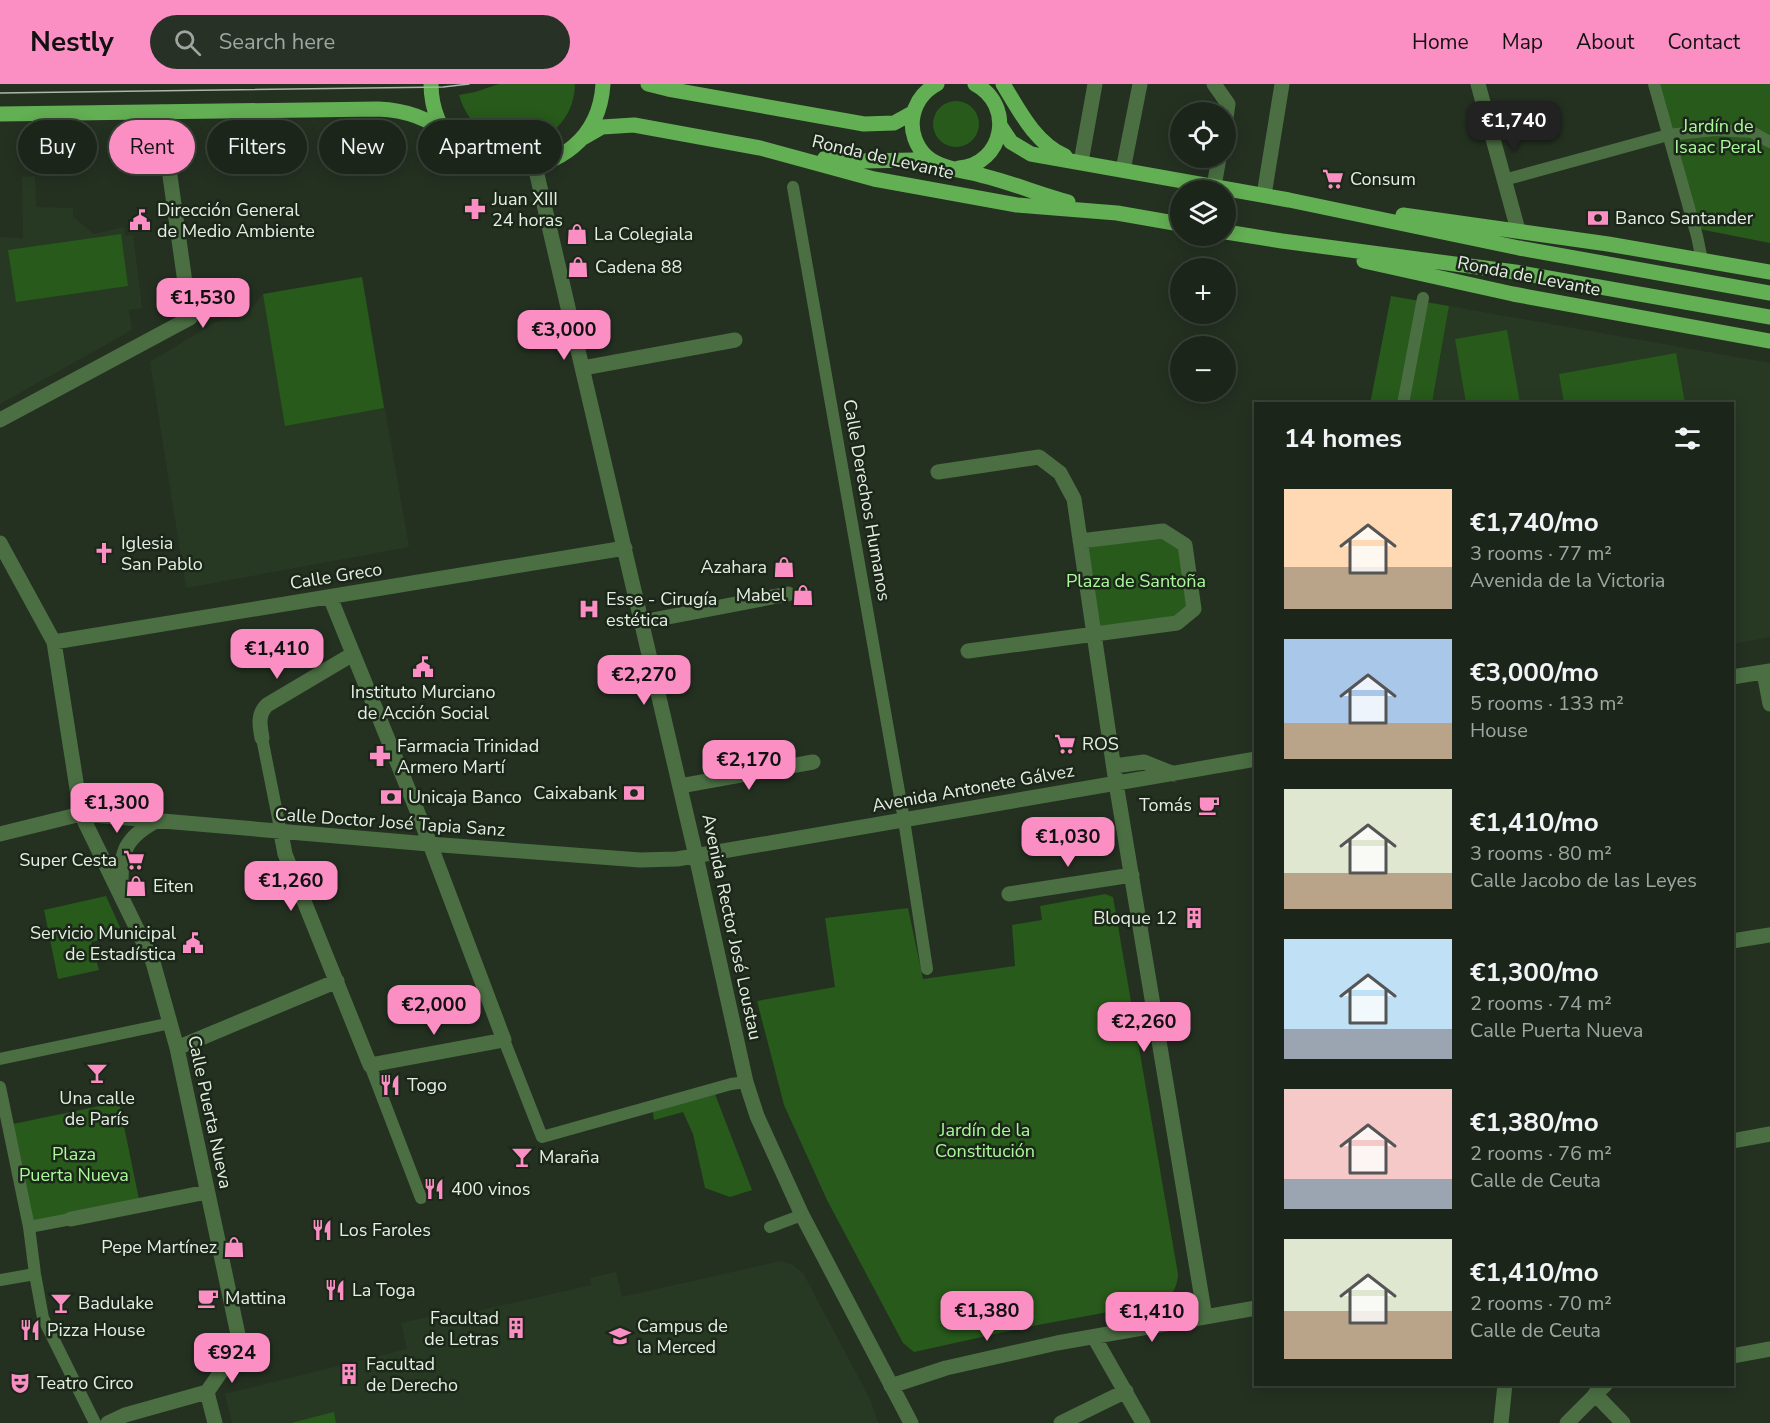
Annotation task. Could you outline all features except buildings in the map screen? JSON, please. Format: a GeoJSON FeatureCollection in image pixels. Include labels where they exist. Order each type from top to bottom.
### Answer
{"type":"FeatureCollection","features":[{"type":"Feature","properties":{"kind":"main road"},"geometry":{"type":"LineString","coordinates":[[431,84],[433,105],[440,120]]}},
{"type":"Feature","properties":{"kind":"main road"},"geometry":{"type":"LineString","coordinates":[[562,155],[581,139],[597,112],[603,84]]}},
{"type":"Feature","properties":{"kind":"main road","name":"Ronda de Levante"},"geometry":{"type":"LineString","coordinates":[[648,84],[864,124],[894,123],[916,107],[928,89],[937,84]]}},
{"type":"Feature","properties":{"kind":"main road"},"geometry":{"type":"LineString","coordinates":[[923,84],[912,120],[914,136],[921,151],[933,162]]}},
{"type":"Feature","properties":{"kind":"main road"},"geometry":{"type":"LineString","coordinates":[[975,84],[986,91],[996,103]]}},
{"type":"Feature","properties":{"kind":"main road"},"geometry":{"type":"LineString","coordinates":[[956,168],[984,159],[997,141],[1000,119],[990,84]]}},
{"type":"Feature","properties":{"kind":"main road"},"geometry":{"type":"LineString","coordinates":[[1003,84],[1037,135],[1051,148],[1081,162]]}},
{"type":"Feature","properties":{"kind":"main road"},"geometry":{"type":"LineString","coordinates":[[0,114],[393,110],[427,120]]}},
{"type":"Feature","properties":{"kind":"main road","name":"Ronda de Levante"},"geometry":{"type":"LineString","coordinates":[[581,139],[602,127],[623,124],[760,148],[874,179],[1017,205],[1118,213],[1170,222]]}},
{"type":"Feature","properties":{"kind":"main road","name":"Ronda de Levante"},"geometry":{"type":"LineString","coordinates":[[1000,127],[1011,142],[1026,152],[1180,180]]}},
{"type":"Feature","properties":{"kind":"main road"},"geometry":{"type":"LineString","coordinates":[[760,148],[851,161],[933,162],[1045,196],[1118,213]]}},
{"type":"Feature","properties":{"kind":"main road","name":"Ronda de Levante"},"geometry":{"type":"LineString","coordinates":[[1236,190],[1519,248],[1770,293]]}},
{"type":"Feature","properties":{"kind":"main road","name":"Ronda de Levante"},"geometry":{"type":"LineString","coordinates":[[1289,200],[1518,230],[1770,272]]}},
{"type":"Feature","properties":{"kind":"main road","name":"Ronda de Levante"},"geometry":{"type":"LineString","coordinates":[[1236,234],[1515,272],[1770,317]]}},
{"type":"Feature","properties":{"kind":"main road","name":"Ronda de Levante"},"geometry":{"type":"LineString","coordinates":[[1282,241],[1513,294],[1770,341]]}},
{"type":"Feature","properties":{"kind":"street"},"geometry":{"type":"LineString","coordinates":[[1081,162],[1095,84]]}},
{"type":"Feature","properties":{"kind":"street"},"geometry":{"type":"LineString","coordinates":[[1123,170],[1140,84]]}},
{"type":"Feature","properties":{"kind":"street"},"geometry":{"type":"LineString","coordinates":[[1214,84],[1226,102]]}},
{"type":"Feature","properties":{"kind":"street"},"geometry":{"type":"LineString","coordinates":[[1264,195],[1282,84]]}},
{"type":"Feature","properties":{"kind":"street"},"geometry":{"type":"LineString","coordinates":[[1478,84],[1518,230]]}},
{"type":"Feature","properties":{"kind":"street"},"geometry":{"type":"LineString","coordinates":[[1654,84],[1702,260]]}},
{"type":"Feature","properties":{"kind":"street"},"geometry":{"type":"LineString","coordinates":[[0,420],[190,318],[161,112]]}},
{"type":"Feature","properties":{"kind":"street"},"geometry":{"type":"LineString","coordinates":[[1504,180],[1668,135],[1715,130],[1752,132],[1770,141]]}},
{"type":"Feature","properties":{"kind":"street","name":"Avenida Rector José Loustau"},"geometry":{"type":"LineString","coordinates":[[537,174],[680,786],[746,1082],[757,1116],[802,1215],[911,1423]]}},
{"type":"Feature","properties":{"kind":"street","name":"Calle Derechos Humanos"},"geometry":{"type":"LineString","coordinates":[[793,187],[904,820],[927,969]]}},
{"type":"Feature","properties":{"kind":"street"},"geometry":{"type":"LineString","coordinates":[[1403,402],[1423,298]]}},
{"type":"Feature","properties":{"kind":"street"},"geometry":{"type":"LineString","coordinates":[[583,368],[735,340]]}},
{"type":"Feature","properties":{"kind":"street"},"geometry":{"type":"LineString","coordinates":[[938,472],[1039,457],[1060,473],[1074,499],[1116,783],[1205,1317]]}},
{"type":"Feature","properties":{"kind":"street"},"geometry":{"type":"LineString","coordinates":[[968,651],[1177,623],[1194,609],[1185,545],[1164,531],[1080,541]]}},
{"type":"Feature","properties":{"kind":"street","name":"Calle Puerta Nueva"},"geometry":{"type":"LineString","coordinates":[[0,543],[54,642],[81,814],[153,962],[171,1023],[240,1344],[207,1392]]}},
{"type":"Feature","properties":{"kind":"street","name":"Calle Greco"},"geometry":{"type":"LineString","coordinates":[[54,642],[625,548]]}},
{"type":"Feature","properties":{"kind":"street"},"geometry":{"type":"LineString","coordinates":[[642,622],[788,594]]}},
{"type":"Feature","properties":{"kind":"street"},"geometry":{"type":"LineString","coordinates":[[330,597],[429,844],[542,1137],[731,1084],[746,1082]]}},
{"type":"Feature","properties":{"kind":"street"},"geometry":{"type":"LineString","coordinates":[[353,654],[267,705],[261,711],[260,717],[262,738],[285,854],[422,1198]]}},
{"type":"Feature","properties":{"kind":"street"},"geometry":{"type":"LineString","coordinates":[[1734,677],[1767,671],[1770,704]]}},
{"type":"Feature","properties":{"kind":"street","name":"Avenida Antonete Gálvez"},"geometry":{"type":"LineString","coordinates":[[696,856],[1254,759]]}},
{"type":"Feature","properties":{"kind":"street"},"geometry":{"type":"LineString","coordinates":[[680,786],[813,762]]}},
{"type":"Feature","properties":{"kind":"street"},"geometry":{"type":"LineString","coordinates":[[1114,766],[1144,762],[1174,774]]}},
{"type":"Feature","properties":{"kind":"street","name":"Calle Doctor José Tapia Sanz"},"geometry":{"type":"LineString","coordinates":[[0,834],[81,814],[281,833],[640,860],[696,856]]}},
{"type":"Feature","properties":{"kind":"street","name":"Calle Puerta Nueva"},"geometry":{"type":"LineString","coordinates":[[121,896],[124,851],[139,830],[156,821]]}},
{"type":"Feature","properties":{"kind":"street"},"geometry":{"type":"LineString","coordinates":[[1009,894],[1132,875]]}},
{"type":"Feature","properties":{"kind":"street"},"geometry":{"type":"LineString","coordinates":[[1734,941],[1770,935]]}},
{"type":"Feature","properties":{"kind":"street"},"geometry":{"type":"LineString","coordinates":[[177,1048],[337,981]]}},
{"type":"Feature","properties":{"kind":"street"},"geometry":{"type":"LineString","coordinates":[[0,1059],[171,1023]]}},
{"type":"Feature","properties":{"kind":"street"},"geometry":{"type":"LineString","coordinates":[[370,1065],[504,1040]]}},
{"type":"Feature","properties":{"kind":"street"},"geometry":{"type":"LineString","coordinates":[[0,1087],[29,1227],[43,1318],[95,1423]]}},
{"type":"Feature","properties":{"kind":"street"},"geometry":{"type":"LineString","coordinates":[[1734,1141],[1770,1134]]}},
{"type":"Feature","properties":{"kind":"street"},"geometry":{"type":"LineString","coordinates":[[29,1227],[207,1192]]}},
{"type":"Feature","properties":{"kind":"street"},"geometry":{"type":"LineString","coordinates":[[770,1227],[802,1215]]}},
{"type":"Feature","properties":{"kind":"street"},"geometry":{"type":"LineString","coordinates":[[0,1280],[35,1274]]}},
{"type":"Feature","properties":{"kind":"street"},"geometry":{"type":"LineString","coordinates":[[891,1386],[946,1368],[1057,1343],[1254,1308]]}},
{"type":"Feature","properties":{"kind":"street"},"geometry":{"type":"LineString","coordinates":[[1094,1337],[1143,1423]]}},
{"type":"Feature","properties":{"kind":"street"},"geometry":{"type":"LineString","coordinates":[[1734,1356],[1770,1349]]}},
{"type":"Feature","properties":{"kind":"street"},"geometry":{"type":"LineString","coordinates":[[1501,1423],[1505,1386]]}},
{"type":"Feature","properties":{"kind":"street"},"geometry":{"type":"LineString","coordinates":[[1567,1423],[1600,1389],[1623,1423]]}},
{"type":"Feature","properties":{"kind":"street"},"geometry":{"type":"LineString","coordinates":[[1061,1423],[1126,1391]]}},
{"type":"Feature","properties":{"kind":"street"},"geometry":{"type":"LineString","coordinates":[[108,1423],[126,1415],[207,1392],[214,1423]]}},
{"type":"Feature","properties":{"kind":"shaded area"},"geometry":{"type":"Polygon","coordinates":[[[35,176],[36,207],[73,208],[73,217],[94,234],[124,227],[125,236],[133,235],[142,308],[129,310],[132,330],[0,404],[0,237],[23,238],[22,177],[35,176]]]}},
{"type":"Feature","properties":{"kind":"shaded area"},"geometry":{"type":"Polygon","coordinates":[[[362,277],[409,547],[186,588],[150,362],[216,322],[249,312],[263,294],[362,277]]]}},
{"type":"Feature","properties":{"kind":"shaded area"},"geometry":{"type":"Polygon","coordinates":[[[1449,306],[1770,363],[1770,637],[1734,644],[1734,402],[1432,402],[1449,306]]]}},
{"type":"Feature","properties":{"kind":"shaded area","name":"Campus de la Merced"},"geometry":{"type":"Polygon","coordinates":[[[781,1261],[793,1265],[803,1273],[870,1399],[878,1423],[232,1423],[225,1394],[407,1349],[401,1323],[432,1316],[434,1321],[591,1285],[590,1278],[616,1272],[622,1297],[781,1261]]]}},
{"type":"Feature","properties":{"kind":"green space"},"geometry":{"type":"Polygon","coordinates":[[[499,84],[575,84],[570,108],[562,121],[472,120],[459,95],[499,84]]]}},
{"type":"Feature","properties":{"kind":"green space","name":"Jardín de Isaac Peral"},"geometry":{"type":"Polygon","coordinates":[[[1650,84],[1770,84],[1770,243],[1689,227],[1650,84]]]}},
{"type":"Feature","properties":{"kind":"green space"},"geometry":{"type":"Polygon","coordinates":[[[956,101],[965,102],[972,108],[978,115],[978,133],[972,140],[965,146],[956,147],[947,146],[940,140],[934,133],[933,124],[934,115],[940,108],[947,102],[956,101]]]}},
{"type":"Feature","properties":{"kind":"green space"},"geometry":{"type":"Polygon","coordinates":[[[121,234],[128,286],[16,302],[8,250],[121,234]]]}},
{"type":"Feature","properties":{"kind":"green space"},"geometry":{"type":"Polygon","coordinates":[[[362,277],[384,408],[285,426],[263,294],[362,277]]]}},
{"type":"Feature","properties":{"kind":"green space"},"geometry":{"type":"Polygon","coordinates":[[[1391,296],[1449,306],[1432,402],[1370,402],[1391,296]]]}},
{"type":"Feature","properties":{"kind":"green space"},"geometry":{"type":"Polygon","coordinates":[[[1507,330],[1520,402],[1466,402],[1455,339],[1507,330]]]}},
{"type":"Feature","properties":{"kind":"green space"},"geometry":{"type":"Polygon","coordinates":[[[1676,353],[1685,402],[1564,402],[1559,374],[1676,353]]]}},
{"type":"Feature","properties":{"kind":"green space","name":"Plaza de Santoña"},"geometry":{"type":"Polygon","coordinates":[[[1163,531],[1185,545],[1194,609],[1177,623],[1094,634],[1080,541],[1163,531]]]}},
{"type":"Feature","properties":{"kind":"green space","name":"Jardín de la Constitución"},"geometry":{"type":"Polygon","coordinates":[[[1105,894],[1113,897],[1178,1274],[1175,1289],[1157,1303],[1027,1327],[914,1352],[903,1343],[827,1200],[784,1105],[757,1001],[835,987],[825,918],[908,908],[923,979],[1015,966],[1012,925],[1042,920],[1040,906],[1105,894]]]}},
{"type":"Feature","properties":{"kind":"green space"},"geometry":{"type":"Polygon","coordinates":[[[106,896],[123,934],[91,942],[99,970],[58,979],[44,910],[106,896]]]}},
{"type":"Feature","properties":{"kind":"green space"},"geometry":{"type":"Polygon","coordinates":[[[713,1089],[752,1190],[730,1197],[705,1188],[693,1134],[683,1112],[654,1120],[652,1106],[713,1089]]]}},
{"type":"Feature","properties":{"kind":"green space","name":"Plaza Puerta Nueva"},"geometry":{"type":"Polygon","coordinates":[[[119,1102],[140,1204],[29,1227],[8,1125],[119,1102]]]}},
{"type":"Feature","properties":{"kind":"green space"},"geometry":{"type":"Polygon","coordinates":[[[334,1412],[336,1423],[291,1423],[334,1412]]]}},
{"type":"Feature","properties":{"kind":"tram line"},"geometry":{"type":"LineString","coordinates":[[0,93],[443,87],[469,84]]}},
{"type":"Feature","properties":{"kind":"place","name":"Consum"},"geometry":{"type":"Point","coordinates":[1333,179]}},
{"type":"Feature","properties":{"kind":"place","name":"Juan XIII 24 horas"},"geometry":{"type":"Point","coordinates":[475,209]}},
{"type":"Feature","properties":{"kind":"place","name":"Banco Santander"},"geometry":{"type":"Point","coordinates":[1598,218]}},
{"type":"Feature","properties":{"kind":"place","name":"Dirección General de Medio Ambiente"},"geometry":{"type":"Point","coordinates":[140,220]}},
{"type":"Feature","properties":{"kind":"place","name":"La Colegiala"},"geometry":{"type":"Point","coordinates":[577,234]}},
{"type":"Feature","properties":{"kind":"place","name":"Cadena 88"},"geometry":{"type":"Point","coordinates":[578,267]}},
{"type":"Feature","properties":{"kind":"place","name":"Iglesia San Pablo"},"geometry":{"type":"Point","coordinates":[104,553]}},
{"type":"Feature","properties":{"kind":"place","name":"Azahara"},"geometry":{"type":"Point","coordinates":[784,567]}},
{"type":"Feature","properties":{"kind":"place","name":"Mabel"},"geometry":{"type":"Point","coordinates":[803,595]}},
{"type":"Feature","properties":{"kind":"place","name":"Esse - Cirugía estética"},"geometry":{"type":"Point","coordinates":[589,609]}},
{"type":"Feature","properties":{"kind":"place","name":"Instituto Murciano de Acción Social"},"geometry":{"type":"Point","coordinates":[423,667]}},
{"type":"Feature","properties":{"kind":"place","name":"ROS"},"geometry":{"type":"Point","coordinates":[1065,744]}},
{"type":"Feature","properties":{"kind":"place","name":"Farmacia Trinidad Armero Martí"},"geometry":{"type":"Point","coordinates":[380,756]}},
{"type":"Feature","properties":{"kind":"place","name":"Caixabank"},"geometry":{"type":"Point","coordinates":[634,793]}},
{"type":"Feature","properties":{"kind":"place","name":"Unicaja Banco"},"geometry":{"type":"Point","coordinates":[391,797]}},
{"type":"Feature","properties":{"kind":"place","name":"Tomás"},"geometry":{"type":"Point","coordinates":[1209,805]}},
{"type":"Feature","properties":{"kind":"place","name":"Super Cesta"},"geometry":{"type":"Point","coordinates":[134,860]}},
{"type":"Feature","properties":{"kind":"place","name":"Eiten"},"geometry":{"type":"Point","coordinates":[136,886]}},
{"type":"Feature","properties":{"kind":"place","name":"Bloque 12"},"geometry":{"type":"Point","coordinates":[1194,918]}},
{"type":"Feature","properties":{"kind":"place","name":"Servicio Municipal de Estadística"},"geometry":{"type":"Point","coordinates":[193,943]}},
{"type":"Feature","properties":{"kind":"place","name":"Una calle de París"},"geometry":{"type":"Point","coordinates":[97,1073]}},
{"type":"Feature","properties":{"kind":"place","name":"Togo"},"geometry":{"type":"Point","coordinates":[390,1085]}},
{"type":"Feature","properties":{"kind":"place","name":"Maraña"},"geometry":{"type":"Point","coordinates":[522,1157]}},
{"type":"Feature","properties":{"kind":"place","name":"400 vinos"},"geometry":{"type":"Point","coordinates":[434,1189]}},
{"type":"Feature","properties":{"kind":"place","name":"Los Faroles"},"geometry":{"type":"Point","coordinates":[322,1230]}},
{"type":"Feature","properties":{"kind":"place","name":"Pepe Martínez"},"geometry":{"type":"Point","coordinates":[234,1247]}},
{"type":"Feature","properties":{"kind":"place","name":"La Toga"},"geometry":{"type":"Point","coordinates":[335,1290]}},
{"type":"Feature","properties":{"kind":"place","name":"Mattina"},"geometry":{"type":"Point","coordinates":[208,1298]}},
{"type":"Feature","properties":{"kind":"place","name":"Badulake"},"geometry":{"type":"Point","coordinates":[61,1303]}},
{"type":"Feature","properties":{"kind":"place","name":"Facultad de Letras"},"geometry":{"type":"Point","coordinates":[516,1328]}},
{"type":"Feature","properties":{"kind":"place","name":"Pizza House"},"geometry":{"type":"Point","coordinates":[30,1330]}},
{"type":"Feature","properties":{"kind":"place","name":"Campus de la Merced"},"geometry":{"type":"Point","coordinates":[620,1336]}},
{"type":"Feature","properties":{"kind":"place","name":"Facultad de Derecho"},"geometry":{"type":"Point","coordinates":[349,1374]}},
{"type":"Feature","properties":{"kind":"place","name":"Teatro Circo"},"geometry":{"type":"Point","coordinates":[20,1383]}}]}
